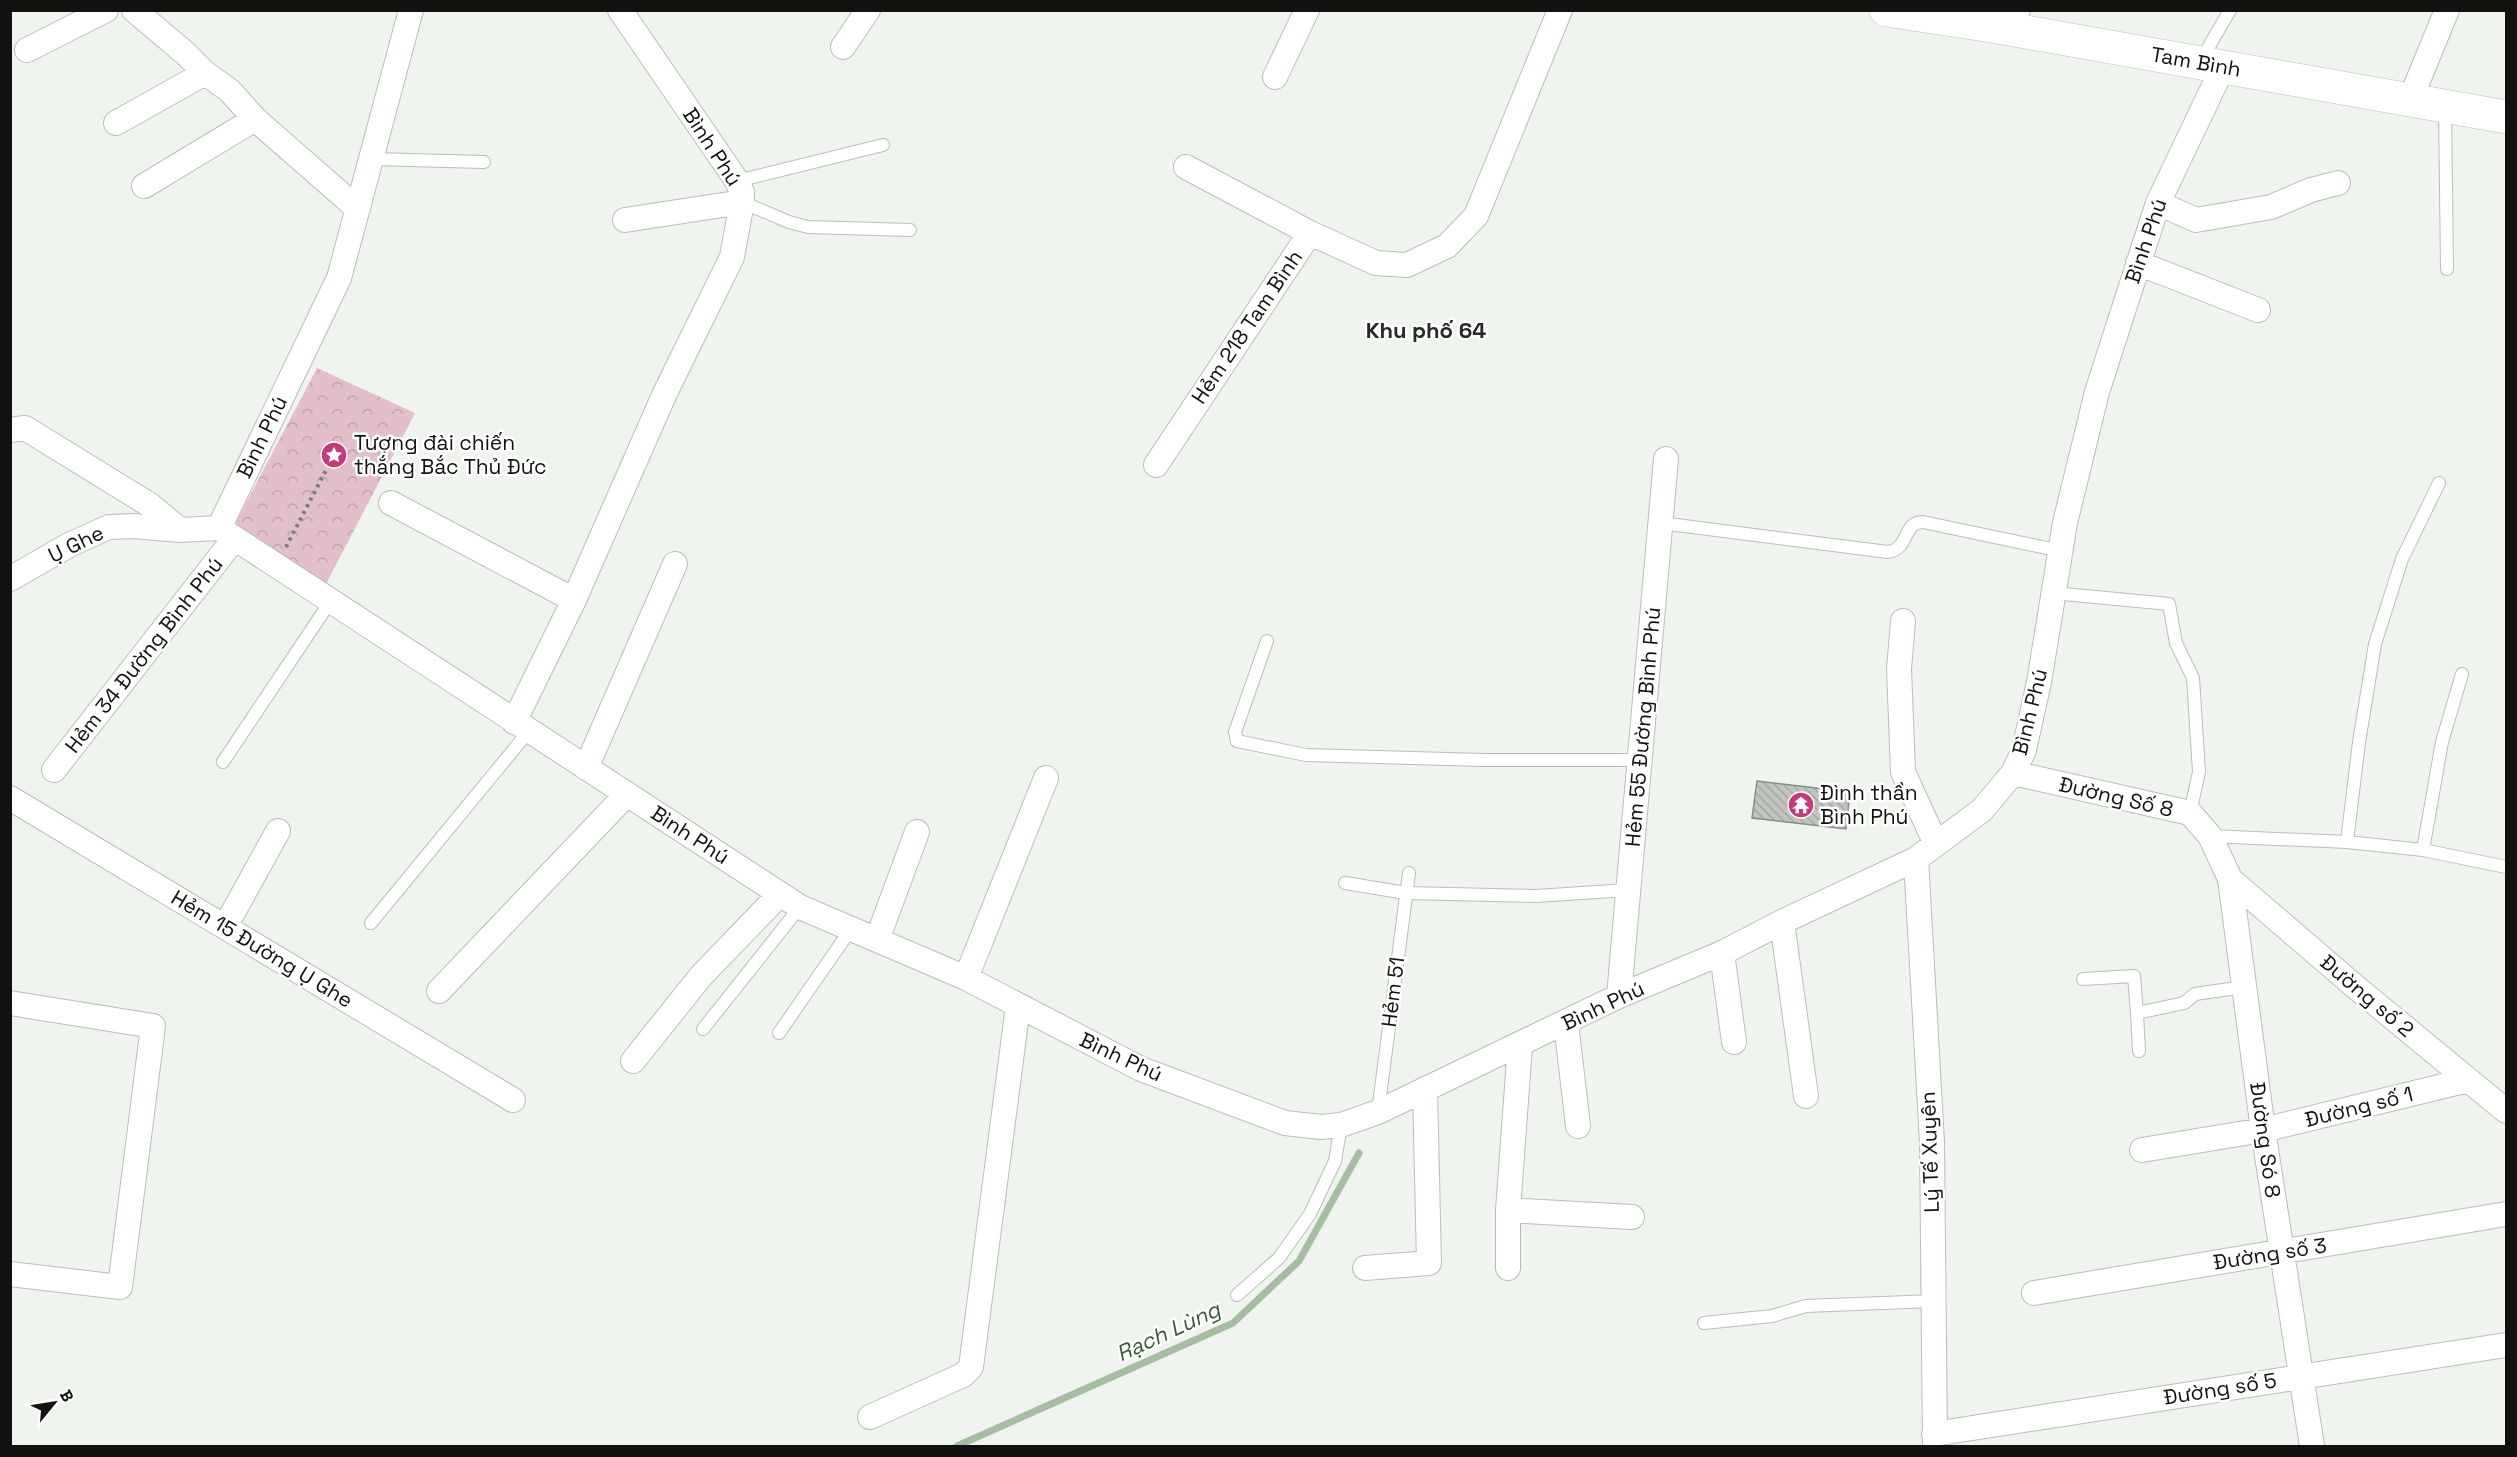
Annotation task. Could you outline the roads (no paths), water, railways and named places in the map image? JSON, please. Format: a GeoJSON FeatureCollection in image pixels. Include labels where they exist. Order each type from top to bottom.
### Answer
{"type":"FeatureCollection","features":[{"type":"Feature","properties":{"kind":"main road","name":"Tam Bình"},"geometry":{"type":"LineString","coordinates":[[1886,10],[2004,19],[2211,65],[2506,117]]}},
{"type":"Feature","properties":{"kind":"street"},"geometry":{"type":"LineString","coordinates":[[27,50],[106,10]]}},
{"type":"Feature","properties":{"kind":"street"},"geometry":{"type":"LineString","coordinates":[[134,10],[205,73],[230,91],[255,119],[358,209]]}},
{"type":"Feature","properties":{"kind":"street","name":"Bình Phú"},"geometry":{"type":"LineString","coordinates":[[411,10],[339,278],[226,534],[800,908],[966,978],[1141,1070],[1284,1123],[1321,1127],[1341,1125],[1378,1112],[1520,1046],[1619,996],[1722,953],[1782,921],[1916,859],[1982,810],[2013,773],[2024,750],[2039,682],[2061,551],[2097,392],[2158,203],[2211,65]]}},
{"type":"Feature","properties":{"kind":"street","name":"Bình Phú"},"geometry":{"type":"LineString","coordinates":[[522,727],[574,600],[666,393],[732,257],[740,191],[620,10]]}},
{"type":"Feature","properties":{"kind":"street"},"geometry":{"type":"LineString","coordinates":[[843,47],[868,10]]}},
{"type":"Feature","properties":{"kind":"street"},"geometry":{"type":"LineString","coordinates":[[1275,77],[1307,10]]}},
{"type":"Feature","properties":{"kind":"street","name":"Hẻm 218 Tam Bình"},"geometry":{"type":"LineString","coordinates":[[1156,465],[1310,232],[1376,263],[1407,265],[1447,246],[1476,216],[1560,10]]}},
{"type":"Feature","properties":{"kind":"street"},"geometry":{"type":"LineString","coordinates":[[2410,100],[2447,10]]}},
{"type":"Feature","properties":{"kind":"street"},"geometry":{"type":"LineString","coordinates":[[116,123],[205,73]]}},
{"type":"Feature","properties":{"kind":"street"},"geometry":{"type":"LineString","coordinates":[[144,186],[255,119]]}},
{"type":"Feature","properties":{"kind":"street"},"geometry":{"type":"LineString","coordinates":[[1186,167],[1310,232]]}},
{"type":"Feature","properties":{"kind":"street"},"geometry":{"type":"LineString","coordinates":[[2158,203],[2196,220],[2271,207],[2311,190],[2338,183]]}},
{"type":"Feature","properties":{"kind":"street"},"geometry":{"type":"LineString","coordinates":[[625,220],[740,191]]}},
{"type":"Feature","properties":{"kind":"street"},"geometry":{"type":"LineString","coordinates":[[2138,263],[2258,310]]}},
{"type":"Feature","properties":{"kind":"street"},"geometry":{"type":"LineString","coordinates":[[10,430],[25,428],[150,505],[180,530]]}},
{"type":"Feature","properties":{"kind":"street","name":"Hẻm 55 Đường Bình Phú"},"geometry":{"type":"LineString","coordinates":[[1619,996],[1666,459]]}},
{"type":"Feature","properties":{"kind":"street"},"geometry":{"type":"LineString","coordinates":[[391,503],[574,600]]}},
{"type":"Feature","properties":{"kind":"street","name":"Ụ Ghe"},"geometry":{"type":"LineString","coordinates":[[10,579],[69,545],[110,527],[134,526],[226,534]]}},
{"type":"Feature","properties":{"kind":"street","name":"Hẻm 34 Đường Bình Phú"},"geometry":{"type":"LineString","coordinates":[[54,770],[226,534]]}},
{"type":"Feature","properties":{"kind":"street"},"geometry":{"type":"LineString","coordinates":[[586,768],[675,564]]}},
{"type":"Feature","properties":{"kind":"street"},"geometry":{"type":"LineString","coordinates":[[1903,621],[1899,669],[1903,772],[1936,844]]}},
{"type":"Feature","properties":{"kind":"street","name":"Đường Số 8"},"geometry":{"type":"LineString","coordinates":[[2013,773],[2190,813],[2210,836]]}},
{"type":"Feature","properties":{"kind":"street"},"geometry":{"type":"LineString","coordinates":[[966,978],[1046,778]]}},
{"type":"Feature","properties":{"kind":"street"},"geometry":{"type":"LineString","coordinates":[[439,991],[627,794]]}},
{"type":"Feature","properties":{"kind":"street","name":"Hẻm 15 Đường Ụ Ghe"},"geometry":{"type":"LineString","coordinates":[[10,798],[513,1100]]}},
{"type":"Feature","properties":{"kind":"street"},"geometry":{"type":"LineString","coordinates":[[225,927],[278,831]]}},
{"type":"Feature","properties":{"kind":"street"},"geometry":{"type":"LineString","coordinates":[[877,940],[917,832]]}},
{"type":"Feature","properties":{"kind":"street","name":"Đường Só 8"},"geometry":{"type":"LineString","coordinates":[[2210,836],[2230,879],[2263,1130],[2312,1446]]}},
{"type":"Feature","properties":{"kind":"street","name":"Lý Tế Xuyên"},"geometry":{"type":"LineString","coordinates":[[1916,859],[1932,1142],[1935,1440]]}},
{"type":"Feature","properties":{"kind":"street","name":"Đường số 2"},"geometry":{"type":"LineString","coordinates":[[2230,879],[2358,989],[2506,1111]]}},
{"type":"Feature","properties":{"kind":"street"},"geometry":{"type":"LineString","coordinates":[[633,1061],[701,976],[780,894]]}},
{"type":"Feature","properties":{"kind":"street"},"geometry":{"type":"LineString","coordinates":[[1782,921],[1806,1096]]}},
{"type":"Feature","properties":{"kind":"street"},"geometry":{"type":"LineString","coordinates":[[1722,953],[1734,1042]]}},
{"type":"Feature","properties":{"kind":"street"},"geometry":{"type":"LineString","coordinates":[[10,1003],[153,1026],[120,1287],[10,1274]]}},
{"type":"Feature","properties":{"kind":"street"},"geometry":{"type":"LineString","coordinates":[[870,1417],[963,1375],[970,1368],[1018,1006]]}},
{"type":"Feature","properties":{"kind":"street"},"geometry":{"type":"LineString","coordinates":[[1566,1023],[1578,1126]]}},
{"type":"Feature","properties":{"kind":"street"},"geometry":{"type":"LineString","coordinates":[[1508,1268],[1508,1210],[1520,1046]]}},
{"type":"Feature","properties":{"kind":"street","name":"Đường số 1"},"geometry":{"type":"LineString","coordinates":[[2142,1150],[2263,1130],[2468,1080]]}},
{"type":"Feature","properties":{"kind":"street"},"geometry":{"type":"LineString","coordinates":[[1365,1268],[1430,1263],[1425,1089]]}},
{"type":"Feature","properties":{"kind":"street"},"geometry":{"type":"LineString","coordinates":[[1508,1210],[1632,1216]]}},
{"type":"Feature","properties":{"kind":"street","name":"Đường số 3"},"geometry":{"type":"LineString","coordinates":[[2034,1293],[2506,1214]]}},
{"type":"Feature","properties":{"kind":"street","name":"Đường số 5"},"geometry":{"type":"LineString","coordinates":[[1935,1440],[2301,1376],[2506,1345]]}},
{"type":"Feature","properties":{"kind":"lane"},"geometry":{"type":"LineString","coordinates":[[2211,65],[2230,10]]}},
{"type":"Feature","properties":{"kind":"lane"},"geometry":{"type":"LineString","coordinates":[[2445,106],[2447,269]]}},
{"type":"Feature","properties":{"kind":"lane"},"geometry":{"type":"LineString","coordinates":[[740,191],[883,145]]}},
{"type":"Feature","properties":{"kind":"lane"},"geometry":{"type":"LineString","coordinates":[[372,159],[484,162]]}},
{"type":"Feature","properties":{"kind":"lane"},"geometry":{"type":"LineString","coordinates":[[740,191],[789,222],[808,227],[910,230]]}},
{"type":"Feature","properties":{"kind":"lane"},"geometry":{"type":"LineString","coordinates":[[2346,842],[2375,644],[2402,559],[2439,483]]}},
{"type":"Feature","properties":{"kind":"lane"},"geometry":{"type":"LineString","coordinates":[[1661,523],[1888,552],[1896,551],[1901,547],[1911,526],[1916,522],[1923,522],[2061,551]]}},
{"type":"Feature","properties":{"kind":"lane"},"geometry":{"type":"LineString","coordinates":[[2053,593],[2169,604],[2176,643],[2193,678],[2199,772],[2190,813]]}},
{"type":"Feature","properties":{"kind":"lane"},"geometry":{"type":"LineString","coordinates":[[223,762],[330,602]]}},
{"type":"Feature","properties":{"kind":"lane"},"geometry":{"type":"LineString","coordinates":[[1267,641],[1235,732],[1237,741],[1306,755],[1483,760],[1640,760]]}},
{"type":"Feature","properties":{"kind":"lane"},"geometry":{"type":"LineString","coordinates":[[2423,850],[2442,742],[2462,674]]}},
{"type":"Feature","properties":{"kind":"lane"},"geometry":{"type":"LineString","coordinates":[[371,923],[522,727]]}},
{"type":"Feature","properties":{"kind":"lane"},"geometry":{"type":"LineString","coordinates":[[2210,836],[2346,842],[2423,850],[2506,867]]}},
{"type":"Feature","properties":{"kind":"lane","name":"Hẻm 51"},"geometry":{"type":"LineString","coordinates":[[1378,1112],[1409,873]]}},
{"type":"Feature","properties":{"kind":"lane"},"geometry":{"type":"LineString","coordinates":[[1346,883],[1406,893],[1536,896],[1629,890]]}},
{"type":"Feature","properties":{"kind":"lane"},"geometry":{"type":"LineString","coordinates":[[703,1029],[800,908]]}},
{"type":"Feature","properties":{"kind":"lane"},"geometry":{"type":"LineString","coordinates":[[779,1033],[851,929]]}},
{"type":"Feature","properties":{"kind":"lane"},"geometry":{"type":"LineString","coordinates":[[2083,979],[2134,976],[2139,1051]]}},
{"type":"Feature","properties":{"kind":"lane"},"geometry":{"type":"LineString","coordinates":[[2137,1013],[2184,1003],[2195,994],[2244,987]]}},
{"type":"Feature","properties":{"kind":"lane"},"geometry":{"type":"LineString","coordinates":[[1237,1295],[1279,1257],[1310,1214],[1335,1161],[1341,1125]]}},
{"type":"Feature","properties":{"kind":"lane"},"geometry":{"type":"LineString","coordinates":[[1704,1323],[1772,1316],[1806,1306],[1933,1302]]}},
{"type":"Feature","properties":{"kind":"waterway","name":"Rạch Lùng"},"geometry":{"type":"LineString","coordinates":[[957,1446],[1233,1323],[1299,1261],[1359,1153]]}},
{"type":"Feature","properties":{"kind":"place","name":"Tượng đài chiến thắng Bắc Thủ Đức"},"geometry":{"type":"Point","coordinates":[334,455]}},
{"type":"Feature","properties":{"kind":"place","name":"Đình thần Bình Phú"},"geometry":{"type":"Point","coordinates":[1801,805]}},
{"type":"Feature","properties":{"kind":"district","name":"Khu phố 64"},"geometry":{"type":"Point","coordinates":[1426,330]}}]}
